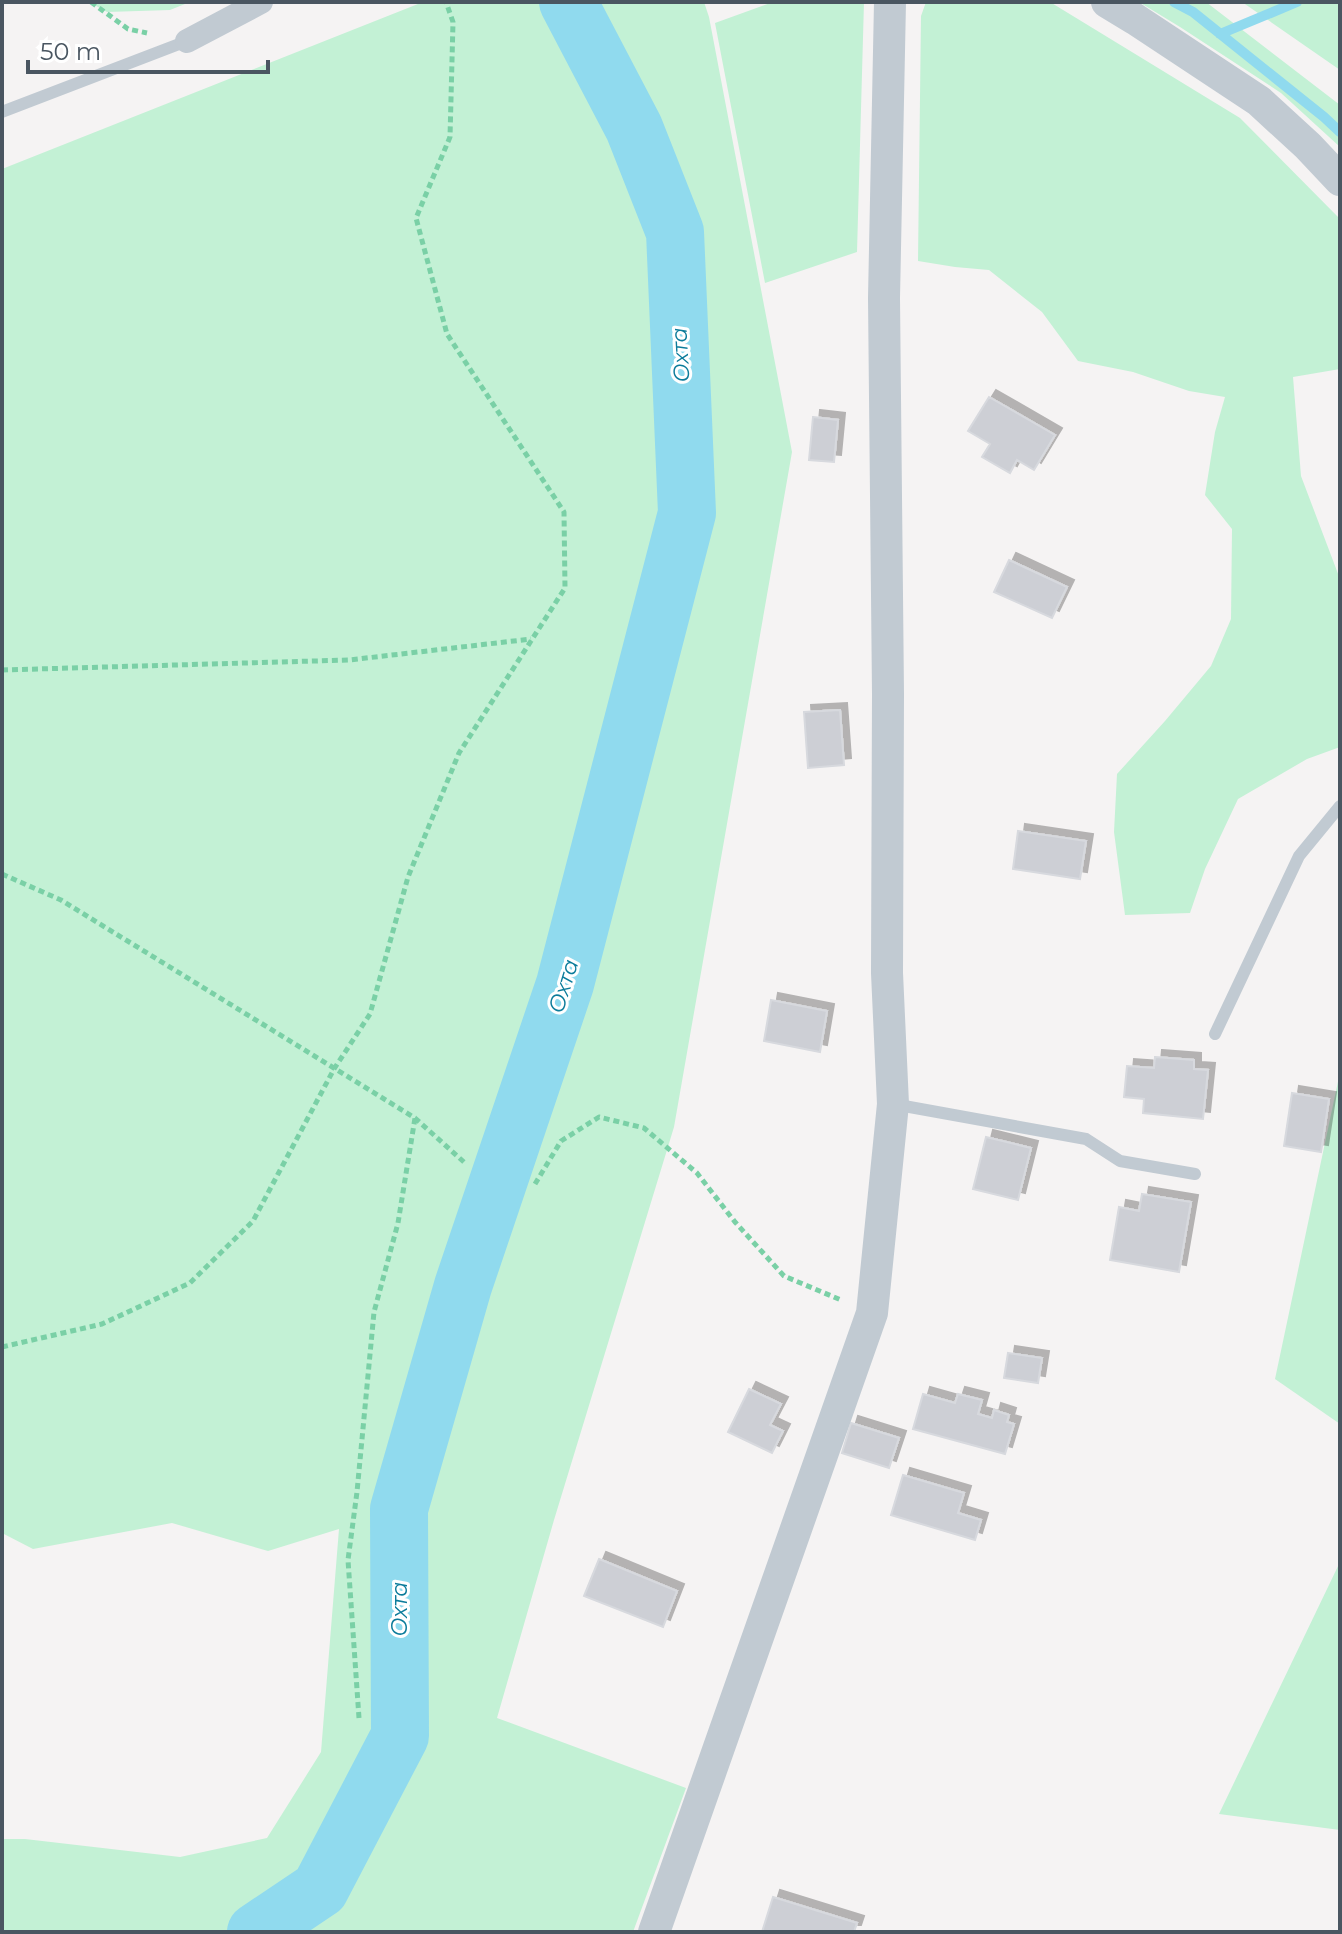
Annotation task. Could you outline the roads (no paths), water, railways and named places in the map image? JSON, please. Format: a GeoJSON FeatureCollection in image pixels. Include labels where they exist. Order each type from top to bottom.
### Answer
{"type":"FeatureCollection","features":[{"type":"Feature","properties":{"kind":"street"},"geometry":{"type":"LineString","coordinates":[[187,41],[261,2]]}},
{"type":"Feature","properties":{"kind":"street"},"geometry":{"type":"LineString","coordinates":[[654,1932],[872,1313],[893,1104],[887,973],[884,298],[890,2]]}},
{"type":"Feature","properties":{"kind":"street"},"geometry":{"type":"LineString","coordinates":[[1107,2],[1259,101],[1340,180]]}},
{"type":"Feature","properties":{"kind":"lane"},"geometry":{"type":"LineString","coordinates":[[2,112],[187,41]]}},
{"type":"Feature","properties":{"kind":"lane"},"geometry":{"type":"LineString","coordinates":[[1215,1034],[1299,856],[1340,806]]}},
{"type":"Feature","properties":{"kind":"lane"},"geometry":{"type":"LineString","coordinates":[[893,1104],[1086,1139],[1120,1161],[1195,1174]]}},
{"type":"Feature","properties":{"kind":"waterway","name":"Охта"},"geometry":{"type":"LineString","coordinates":[[256,1932],[320,1889],[400,1736],[399,1509],[463,1286],[565,984],[687,513],[675,232],[634,128],[568,2]]}},
{"type":"Feature","properties":{"kind":"waterway"},"geometry":{"type":"LineString","coordinates":[[1174,2],[1193,12],[1340,132]]}},
{"type":"Feature","properties":{"kind":"waterway"},"geometry":{"type":"LineString","coordinates":[[1220,34],[1297,2]]}}]}
